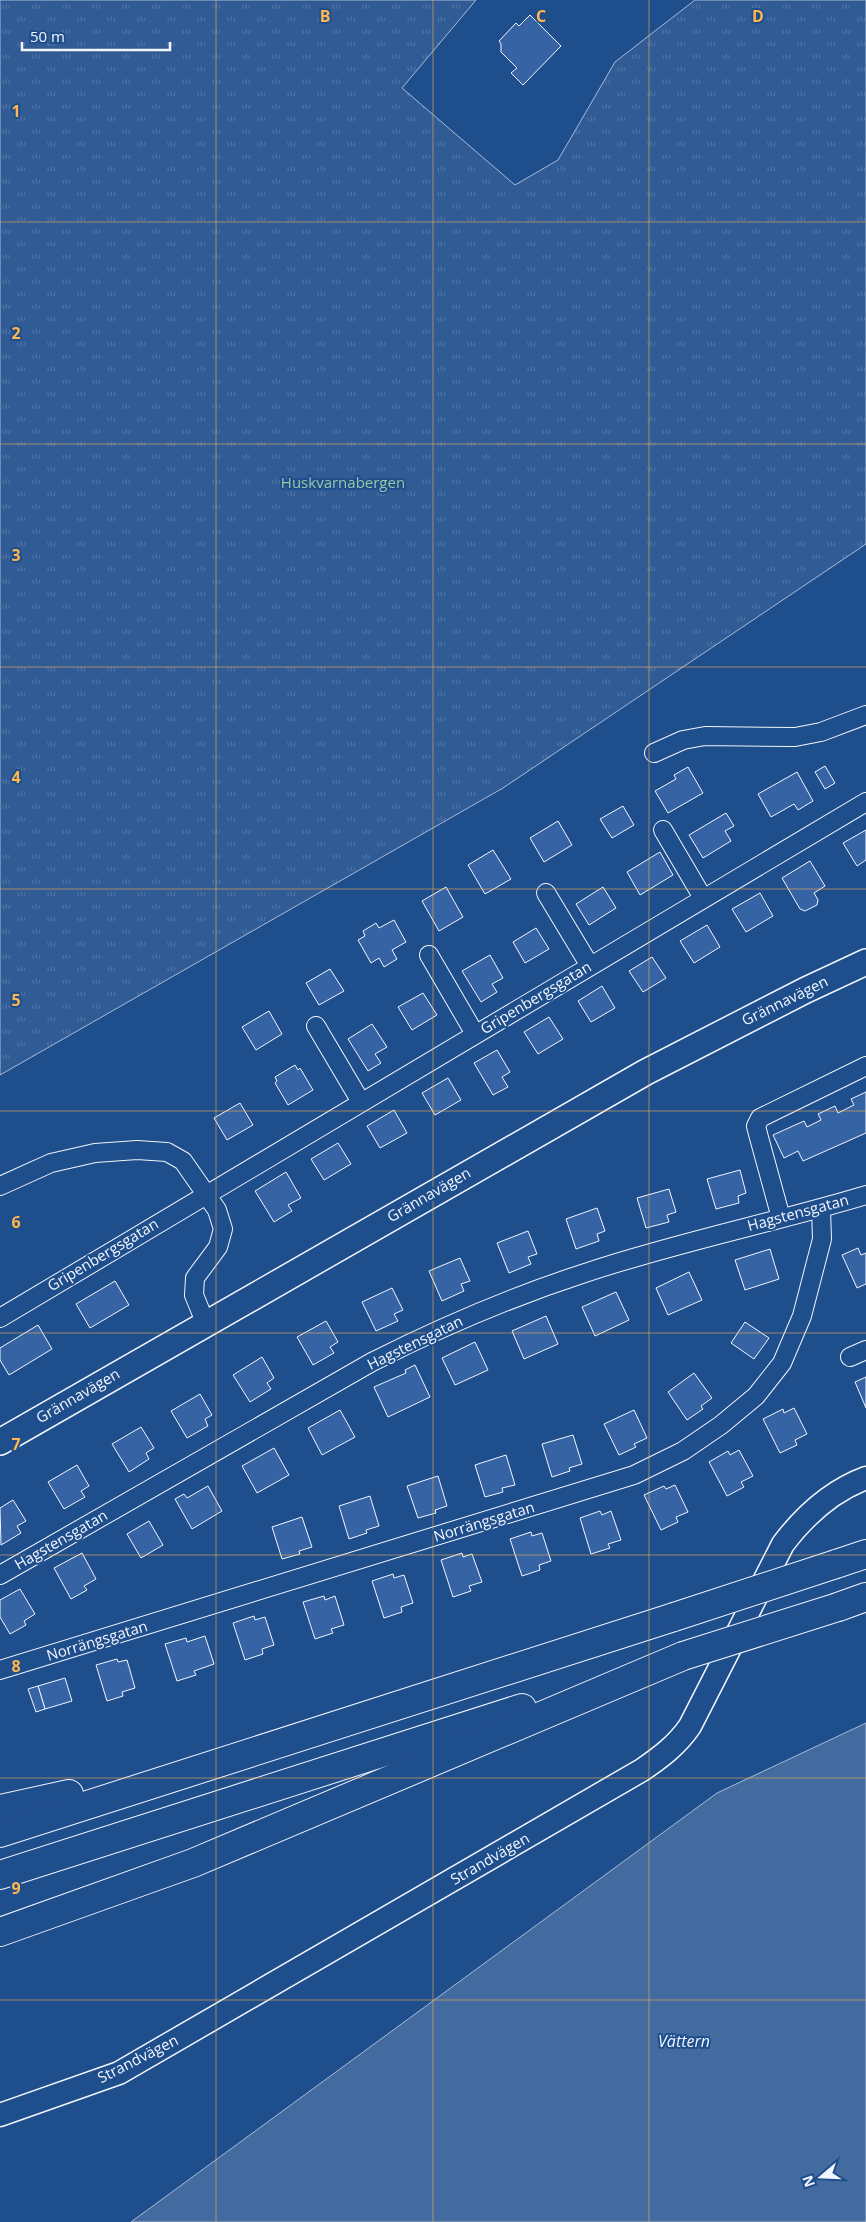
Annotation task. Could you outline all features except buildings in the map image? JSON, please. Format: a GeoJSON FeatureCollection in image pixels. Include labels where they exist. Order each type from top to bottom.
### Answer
{"type":"FeatureCollection","features":[{"type":"Feature","properties":{"kind":"highway"},"geometry":{"type":"LineString","coordinates":[[0,1833],[674,1618],[866,1554]]}},
{"type":"Feature","properties":{"kind":"highway"},"geometry":{"type":"LineString","coordinates":[[0,1875],[866,1597]]}},
{"type":"Feature","properties":{"kind":"highway"},"geometry":{"type":"LineString","coordinates":[[0,1932],[193,1864],[683,1656]]}},
{"type":"Feature","properties":{"kind":"highway"},"geometry":{"type":"LineString","coordinates":[[0,1809],[241,1755]]}},
{"type":"Feature","properties":{"kind":"main road","name":"Grännavägen"},"geometry":{"type":"LineString","coordinates":[[0,1442],[206,1322],[646,1072],[806,990],[866,962]]}},
{"type":"Feature","properties":{"kind":"street"},"geometry":{"type":"LineString","coordinates":[[654,754],[683,740],[705,736],[795,737],[821,732],[866,715]]}},
{"type":"Feature","properties":{"kind":"street","name":"Gripenbergsgatan"},"geometry":{"type":"LineString","coordinates":[[0,1318],[206,1193],[866,802]]}},
{"type":"Feature","properties":{"kind":"street"},"geometry":{"type":"LineString","coordinates":[[663,830],[703,898]]}},
{"type":"Feature","properties":{"kind":"street"},"geometry":{"type":"LineString","coordinates":[[546,893],[590,966]]}},
{"type":"Feature","properties":{"kind":"street"},"geometry":{"type":"LineString","coordinates":[[429,955],[476,1034]]}},
{"type":"Feature","properties":{"kind":"street"},"geometry":{"type":"LineString","coordinates":[[316,1026],[361,1102]]}},
{"type":"Feature","properties":{"kind":"street"},"geometry":{"type":"LineString","coordinates":[[781,1218],[756,1126],[760,1118],[866,1066]]}},
{"type":"Feature","properties":{"kind":"street"},"geometry":{"type":"LineString","coordinates":[[0,1186],[51,1163],[95,1154],[138,1150],[167,1152],[183,1161],[218,1210],[223,1229],[218,1247],[195,1278],[194,1295],[206,1322]]}},
{"type":"Feature","properties":{"kind":"street","name":"Hagstensgatan"},"geometry":{"type":"LineString","coordinates":[[0,1575],[372,1362],[430,1333],[509,1300],[584,1273],[866,1195]]}},
{"type":"Feature","properties":{"kind":"street","name":"Norrängsgatan"},"geometry":{"type":"LineString","coordinates":[[0,1670],[634,1475],[683,1451],[721,1425],[756,1396],[782,1363],[802,1316],[822,1240],[821,1209]]}},
{"type":"Feature","properties":{"kind":"street","name":"Strandvägen"},"geometry":{"type":"LineString","coordinates":[[0,2115],[119,2073],[656,1760],[680,1741],[690,1726],[787,1538],[802,1519],[821,1503],[866,1478]]}},
{"type":"Feature","properties":{"kind":"green space","name":"Huskvarnabergen"},"geometry":{"type":"Polygon","coordinates":[[[0,0],[476,0],[402,88],[515,185],[558,160],[615,62],[695,0],[866,0],[866,544],[503,788],[0,1075],[0,0]]]}},
{"type":"Feature","properties":{"kind":"water","name":"Vättern"},"geometry":{"type":"Polygon","coordinates":[[[866,1723],[866,2222],[131,2222],[717,1793],[866,1723]]]}}]}
